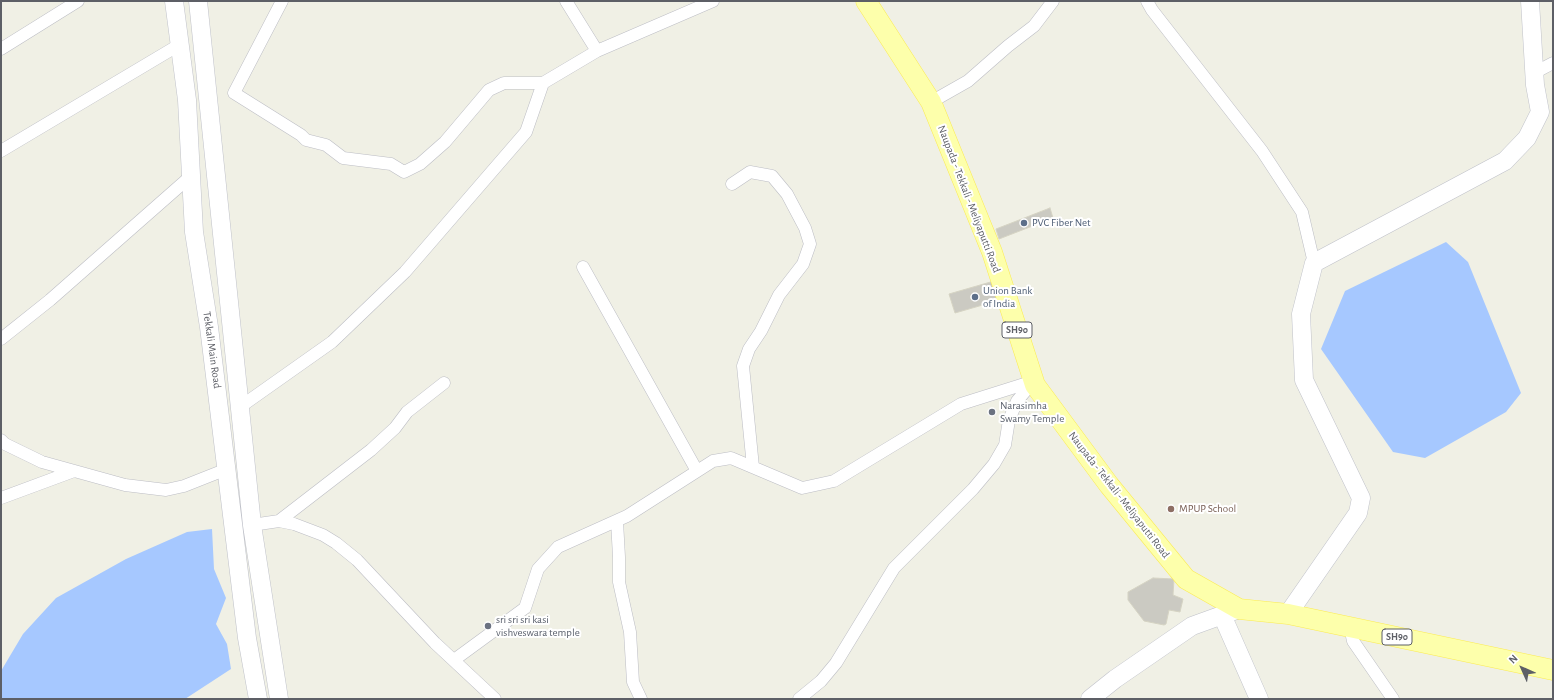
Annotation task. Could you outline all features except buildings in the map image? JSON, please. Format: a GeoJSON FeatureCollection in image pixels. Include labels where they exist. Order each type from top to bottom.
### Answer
{"type":"FeatureCollection","features":[{"type":"Feature","properties":{"kind":"main road","name":"Tekkali Main Road"},"geometry":{"type":"LineString","coordinates":[[174,1],[187,100],[194,232],[209,327],[247,638],[258,699]]}},
{"type":"Feature","properties":{"kind":"main road","name":"Tekkali Main Road"},"geometry":{"type":"LineString","coordinates":[[198,1],[252,525],[279,699]]}},
{"type":"Feature","properties":{"kind":"main road","name":"Naupada - Tekkali - Meliyaputti Road"},"geometry":{"type":"LineString","coordinates":[[866,1],[931,102],[992,252],[1035,386],[1109,485],[1186,579],[1230,612],[1288,614],[1553,670]]}},
{"type":"Feature","properties":{"kind":"main road"},"geometry":{"type":"LineString","coordinates":[[1288,614],[1358,513],[1361,498],[1304,380],[1301,314],[1314,263],[1505,161],[1527,138],[1540,112],[1534,72],[1530,1]]}},
{"type":"Feature","properties":{"kind":"main road"},"geometry":{"type":"LineString","coordinates":[[1090,699],[1115,679],[1187,630],[1230,612],[1259,699]]}},
{"type":"Feature","properties":{"kind":"street"},"geometry":{"type":"LineString","coordinates":[[1,49],[78,1]]}},
{"type":"Feature","properties":{"kind":"street"},"geometry":{"type":"LineString","coordinates":[[282,1],[234,93],[301,135],[306,140],[326,145],[344,158],[391,164],[404,172],[420,164],[445,142],[489,90],[504,83],[543,83],[597,51],[713,1]]}},
{"type":"Feature","properties":{"kind":"street"},"geometry":{"type":"LineString","coordinates":[[566,1],[597,51]]}},
{"type":"Feature","properties":{"kind":"street"},"geometry":{"type":"LineString","coordinates":[[931,102],[968,81],[1008,46],[1034,26],[1053,1]]}},
{"type":"Feature","properties":{"kind":"street"},"geometry":{"type":"LineString","coordinates":[[1147,1],[1152,10],[1262,150],[1302,212],[1314,263]]}},
{"type":"Feature","properties":{"kind":"street"},"geometry":{"type":"LineString","coordinates":[[1,151],[179,45]]}},
{"type":"Feature","properties":{"kind":"street"},"geometry":{"type":"LineString","coordinates":[[1534,72],[1553,63]]}},
{"type":"Feature","properties":{"kind":"street"},"geometry":{"type":"LineString","coordinates":[[240,407],[332,342],[405,272],[526,132],[543,83]]}},
{"type":"Feature","properties":{"kind":"street"},"geometry":{"type":"LineString","coordinates":[[732,184],[750,172],[772,176],[787,194],[805,228],[810,244],[803,264],[779,296],[761,331],[749,349],[743,366],[753,467]]}},
{"type":"Feature","properties":{"kind":"street"},"geometry":{"type":"LineString","coordinates":[[1,339],[50,300],[191,176]]}},
{"type":"Feature","properties":{"kind":"street"},"geometry":{"type":"LineString","coordinates":[[583,267],[697,471]]}},
{"type":"Feature","properties":{"kind":"street"},"geometry":{"type":"LineString","coordinates":[[454,660],[525,608],[538,569],[558,548],[617,521],[713,461],[731,458],[802,488],[834,481],[961,404],[1034,381]]}},
{"type":"Feature","properties":{"kind":"street"},"geometry":{"type":"LineString","coordinates":[[799,699],[821,681],[836,663],[894,568],[972,489],[994,464],[1005,445],[1009,420],[1017,401],[1034,381]]}},
{"type":"Feature","properties":{"kind":"street"},"geometry":{"type":"LineString","coordinates":[[278,521],[371,450],[395,428],[408,412],[444,383]]}},
{"type":"Feature","properties":{"kind":"street"},"geometry":{"type":"LineString","coordinates":[[1,440],[5,444],[42,462],[125,485],[166,490],[184,486],[227,469]]}},
{"type":"Feature","properties":{"kind":"street"},"geometry":{"type":"LineString","coordinates":[[1,498],[74,471]]}},
{"type":"Feature","properties":{"kind":"street"},"geometry":{"type":"LineString","coordinates":[[252,525],[278,521],[294,524],[323,535],[336,543],[357,560],[454,660],[495,699]]}},
{"type":"Feature","properties":{"kind":"street"},"geometry":{"type":"LineString","coordinates":[[617,521],[620,557],[619,582],[630,632],[633,682],[641,699]]}},
{"type":"Feature","properties":{"kind":"street"},"geometry":{"type":"LineString","coordinates":[[1350,627],[1354,641],[1393,699]]}},
{"type":"Feature","properties":{"kind":"water"},"geometry":{"type":"Polygon","coordinates":[[[1446,242],[1468,262],[1521,393],[1506,412],[1425,458],[1393,452],[1321,349],[1345,291],[1446,242]]]}},
{"type":"Feature","properties":{"kind":"water"},"geometry":{"type":"Polygon","coordinates":[[[212,529],[214,569],[226,598],[216,624],[227,644],[231,669],[185,699],[1,699],[1,671],[23,634],[56,598],[126,559],[187,532],[212,529]]]}},
{"type":"Feature","properties":{"kind":"place","name":"PVC Fiber Net"},"geometry":{"type":"Point","coordinates":[1024,223]}},
{"type":"Feature","properties":{"kind":"place","name":"Union Bank of India"},"geometry":{"type":"Point","coordinates":[975,297]}},
{"type":"Feature","properties":{"kind":"place","name":"Narasimha Swamy Temple"},"geometry":{"type":"Point","coordinates":[992,412]}},
{"type":"Feature","properties":{"kind":"place","name":"MPUP School"},"geometry":{"type":"Point","coordinates":[1171,509]}},
{"type":"Feature","properties":{"kind":"place","name":"sri sri sri kasi vishveswara temple"},"geometry":{"type":"Point","coordinates":[488,626]}}]}
